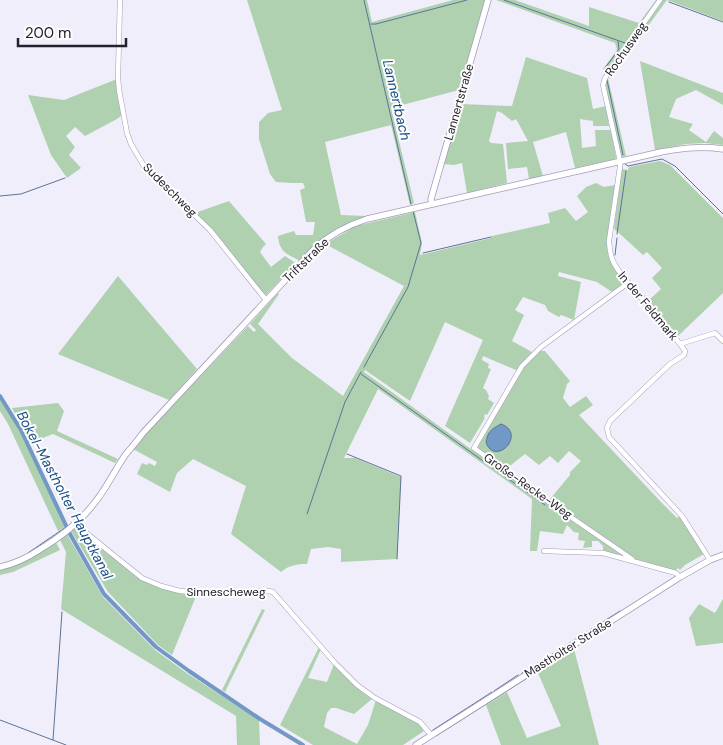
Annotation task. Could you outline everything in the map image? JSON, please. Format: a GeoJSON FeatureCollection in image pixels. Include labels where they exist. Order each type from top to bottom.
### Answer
{"type":"FeatureCollection","features":[{"type":"Feature","properties":{"kind":"street","name":"Sudeschweg"},"geometry":{"type":"LineString","coordinates":[[120,0],[118,77],[127,133],[131,144],[144,166],[210,230],[266,300]]}},
{"type":"Feature","properties":{"kind":"street","name":"Lannertstraße"},"geometry":{"type":"LineString","coordinates":[[432,204],[430,199],[488,0]]}},
{"type":"Feature","properties":{"kind":"street","name":"Rochusweg"},"geometry":{"type":"LineString","coordinates":[[620,161],[604,85],[605,78],[660,0]]}},
{"type":"Feature","properties":{"kind":"street","name":"Triftstraße"},"geometry":{"type":"LineString","coordinates":[[0,567],[19,562],[44,548],[74,525],[96,501],[126,454],[144,433],[315,248],[340,230],[367,219],[620,161],[684,148],[705,147],[723,149]]}},
{"type":"Feature","properties":{"kind":"street","name":"In der Feldmark"},"geometry":{"type":"LineString","coordinates":[[620,161],[609,242],[610,254],[615,266],[628,283],[685,351],[684,355],[670,364],[610,421],[607,428],[609,437],[682,516],[710,560]]}},
{"type":"Feature","properties":{"kind":"street","name":"Große-Recke-Weg"},"geometry":{"type":"LineString","coordinates":[[628,283],[541,346],[528,359],[474,448],[623,555],[632,560],[676,573],[680,577]]}},
{"type":"Feature","properties":{"kind":"street"},"geometry":{"type":"LineString","coordinates":[[680,344],[716,333],[723,342]]}},
{"type":"Feature","properties":{"kind":"street","name":"Sinnescheweg"},"geometry":{"type":"LineString","coordinates":[[74,525],[142,578],[161,586],[180,591],[216,594],[273,592],[335,663],[357,685],[375,698],[420,722],[431,735]]}},
{"type":"Feature","properties":{"kind":"street","name":"Große-Recke-Weg"},"geometry":{"type":"LineString","coordinates":[[544,551],[623,555]]}},
{"type":"Feature","properties":{"kind":"street","name":"Mastholter Straße"},"geometry":{"type":"LineString","coordinates":[[416,745],[680,577],[723,555]]}},
{"type":"Feature","properties":{"kind":"green space"},"geometry":{"type":"Polygon","coordinates":[[[247,0],[367,0],[372,22],[453,0],[485,0],[459,90],[391,108],[414,203],[410,205],[391,125],[325,142],[341,215],[366,216],[339,228],[300,261],[282,249],[278,236],[294,231],[296,235],[313,235],[315,222],[306,222],[300,190],[305,188],[303,183],[276,182],[270,174],[259,139],[259,122],[268,113],[282,110],[247,0]]]}},
{"type":"Feature","properties":{"kind":"green space"},"geometry":{"type":"Polygon","coordinates":[[[496,0],[515,0],[589,26],[589,7],[639,23],[656,0],[667,0],[610,78],[608,78],[626,156],[621,157],[603,69],[617,50],[615,43],[496,0]]]}},
{"type":"Feature","properties":{"kind":"green space"},"geometry":{"type":"Polygon","coordinates":[[[667,0],[723,0],[723,21],[667,0]]]}},
{"type":"Feature","properties":{"kind":"green space"},"geometry":{"type":"Polygon","coordinates":[[[526,57],[587,78],[593,109],[606,106],[609,126],[593,126],[593,121],[580,119],[582,148],[596,146],[595,130],[611,130],[616,157],[615,159],[575,168],[566,132],[533,142],[543,176],[529,179],[527,167],[508,169],[506,143],[528,141],[516,119],[512,121],[497,111],[489,141],[491,143],[503,144],[507,183],[467,193],[462,163],[454,165],[443,164],[461,104],[512,106],[526,57]]]}},
{"type":"Feature","properties":{"kind":"green space"},"geometry":{"type":"Polygon","coordinates":[[[640,61],[723,93],[723,105],[696,90],[676,99],[669,117],[693,124],[689,130],[706,142],[714,131],[723,138],[723,145],[705,143],[686,144],[655,150],[640,61]]]}},
{"type":"Feature","properties":{"kind":"green space"},"geometry":{"type":"Polygon","coordinates":[[[117,79],[122,115],[85,136],[75,127],[66,136],[75,147],[69,155],[81,168],[67,178],[51,155],[28,95],[64,100],[117,79]]]}},
{"type":"Feature","properties":{"kind":"green space"},"geometry":{"type":"Polygon","coordinates":[[[660,161],[670,165],[723,218],[723,293],[677,337],[642,297],[645,295],[649,300],[661,289],[652,278],[662,268],[647,252],[643,255],[614,228],[622,169],[628,170],[629,167],[660,161]]]}},
{"type":"Feature","properties":{"kind":"green space"},"geometry":{"type":"Polygon","coordinates":[[[596,183],[604,187],[615,185],[607,242],[608,254],[614,267],[624,280],[620,287],[612,292],[597,282],[559,272],[558,276],[581,282],[574,320],[561,315],[559,317],[548,311],[545,305],[523,297],[515,310],[524,315],[512,341],[532,352],[516,370],[483,356],[482,360],[489,364],[488,368],[491,369],[483,388],[489,396],[488,399],[494,403],[487,415],[485,414],[485,418],[470,443],[445,426],[483,340],[445,322],[410,401],[365,370],[364,372],[550,506],[621,553],[621,555],[603,552],[603,546],[598,541],[592,541],[592,547],[583,548],[585,541],[578,540],[579,533],[574,532],[567,525],[563,534],[540,531],[537,551],[530,551],[532,499],[378,389],[344,458],[355,458],[401,477],[397,559],[341,562],[341,549],[328,547],[311,549],[307,564],[293,565],[281,572],[231,534],[246,486],[193,459],[177,473],[170,492],[137,474],[142,463],[147,465],[149,463],[155,466],[157,462],[133,449],[248,326],[254,332],[256,330],[250,324],[278,293],[258,324],[292,358],[343,396],[404,286],[325,244],[356,226],[415,212],[422,243],[420,255],[550,223],[548,213],[565,208],[576,221],[588,212],[577,196],[586,187],[596,183]]]}},
{"type":"Feature","properties":{"kind":"green space"},"geometry":{"type":"Polygon","coordinates":[[[229,201],[266,244],[260,252],[271,267],[285,256],[295,264],[266,295],[195,213],[229,201]]]}},
{"type":"Feature","properties":{"kind":"green space"},"geometry":{"type":"Polygon","coordinates":[[[118,276],[197,369],[169,400],[58,354],[118,276]]]}},
{"type":"Feature","properties":{"kind":"green space"},"geometry":{"type":"Polygon","coordinates":[[[539,351],[545,351],[570,381],[567,384],[563,398],[570,407],[586,396],[593,405],[579,415],[677,518],[680,516],[704,554],[680,570],[678,568],[675,571],[638,561],[550,500],[570,475],[570,472],[581,461],[569,451],[558,463],[550,456],[539,465],[525,454],[506,469],[479,450],[477,443],[522,368],[539,351]]]}},
{"type":"Feature","properties":{"kind":"green space"},"geometry":{"type":"Polygon","coordinates":[[[0,398],[20,431],[65,527],[58,531],[8,424],[0,411],[0,398]]]}},
{"type":"Feature","properties":{"kind":"green space"},"geometry":{"type":"Polygon","coordinates":[[[58,403],[64,411],[57,431],[118,459],[115,463],[53,434],[30,443],[12,408],[58,403]]]}},
{"type":"Feature","properties":{"kind":"green space"},"geometry":{"type":"Polygon","coordinates":[[[76,527],[142,579],[197,594],[172,655],[158,645],[108,592],[71,531],[76,527]]]}},
{"type":"Feature","properties":{"kind":"green space"},"geometry":{"type":"Polygon","coordinates":[[[67,534],[103,597],[155,650],[259,720],[260,745],[237,745],[236,716],[61,609],[66,552],[60,540],[67,534]]]}},
{"type":"Feature","properties":{"kind":"green space"},"geometry":{"type":"Polygon","coordinates":[[[56,542],[60,550],[13,572],[0,575],[0,569],[56,542]]]}},
{"type":"Feature","properties":{"kind":"green space"},"geometry":{"type":"Polygon","coordinates":[[[723,599],[723,643],[696,646],[689,618],[699,604],[715,613],[723,599]]]}},
{"type":"Feature","properties":{"kind":"green space"},"geometry":{"type":"Polygon","coordinates":[[[262,609],[265,610],[225,692],[222,690],[262,609]]]}},
{"type":"Feature","properties":{"kind":"green space"},"geometry":{"type":"Polygon","coordinates":[[[319,647],[321,649],[308,678],[327,682],[334,664],[363,693],[372,699],[354,714],[331,708],[327,713],[324,727],[357,744],[368,725],[376,700],[419,724],[424,731],[403,745],[313,745],[280,725],[319,647]]]}},
{"type":"Feature","properties":{"kind":"green space"},"geometry":{"type":"Polygon","coordinates":[[[574,649],[599,745],[501,745],[486,705],[507,692],[527,738],[561,726],[538,673],[574,649]]]}},
{"type":"Feature","properties":{"kind":"water"},"geometry":{"type":"Polygon","coordinates":[[[501,424],[508,428],[511,438],[505,448],[495,451],[488,447],[486,439],[490,431],[501,424]]]}},
{"type":"Feature","properties":{"kind":"waterway","name":"Lannertbach"},"geometry":{"type":"LineString","coordinates":[[364,0],[411,204]]}},
{"type":"Feature","properties":{"kind":"waterway"},"geometry":{"type":"LineString","coordinates":[[371,24],[467,0]]}},
{"type":"Feature","properties":{"kind":"waterway"},"geometry":{"type":"LineString","coordinates":[[504,0],[625,43]]}},
{"type":"Feature","properties":{"kind":"waterway"},"geometry":{"type":"LineString","coordinates":[[669,2],[723,22]]}},
{"type":"Feature","properties":{"kind":"waterway"},"geometry":{"type":"LineString","coordinates":[[605,71],[605,68],[619,49],[618,41]]}},
{"type":"Feature","properties":{"kind":"waterway"},"geometry":{"type":"LineString","coordinates":[[607,80],[623,155]]}},
{"type":"Feature","properties":{"kind":"waterway"},"geometry":{"type":"LineString","coordinates":[[625,164],[628,166],[662,159],[675,166],[723,214]]}},
{"type":"Feature","properties":{"kind":"waterway"},"geometry":{"type":"LineString","coordinates":[[617,234],[626,171]]}},
{"type":"Feature","properties":{"kind":"waterway"},"geometry":{"type":"LineString","coordinates":[[0,196],[21,194],[65,178]]}},
{"type":"Feature","properties":{"kind":"waterway","name":"Lannertbach"},"geometry":{"type":"LineString","coordinates":[[364,367],[408,287],[421,243],[413,211]]}},
{"type":"Feature","properties":{"kind":"waterway"},"geometry":{"type":"LineString","coordinates":[[423,253],[491,237]]}},
{"type":"Feature","properties":{"kind":"waterway"},"geometry":{"type":"LineString","coordinates":[[615,255],[617,238]]}},
{"type":"Feature","properties":{"kind":"waterway","name":"Lannertbach"},"geometry":{"type":"LineString","coordinates":[[307,514],[345,402],[361,372]]}},
{"type":"Feature","properties":{"kind":"waterway"},"geometry":{"type":"LineString","coordinates":[[361,374],[545,505]]}},
{"type":"Feature","properties":{"kind":"waterway","name":"Bokel-Mastholter Hauptkanal"},"geometry":{"type":"LineString","coordinates":[[0,396],[21,430],[70,534],[104,594],[156,647],[260,719],[303,745]]}},
{"type":"Feature","properties":{"kind":"waterway"},"geometry":{"type":"LineString","coordinates":[[347,454],[401,476],[397,559]]}},
{"type":"Feature","properties":{"kind":"waterway"},"geometry":{"type":"LineString","coordinates":[[28,553],[66,527]]}},
{"type":"Feature","properties":{"kind":"waterway"},"geometry":{"type":"LineString","coordinates":[[522,673],[620,611]]}},
{"type":"Feature","properties":{"kind":"waterway"},"geometry":{"type":"LineString","coordinates":[[53,740],[62,612]]}},
{"type":"Feature","properties":{"kind":"waterway"},"geometry":{"type":"LineString","coordinates":[[436,736],[573,649]]}},
{"type":"Feature","properties":{"kind":"waterway"},"geometry":{"type":"LineString","coordinates":[[494,691],[518,675]]}},
{"type":"Feature","properties":{"kind":"waterway"},"geometry":{"type":"LineString","coordinates":[[433,730],[492,692]]}},
{"type":"Feature","properties":{"kind":"waterway"},"geometry":{"type":"LineString","coordinates":[[0,720],[66,745]]}}]}
